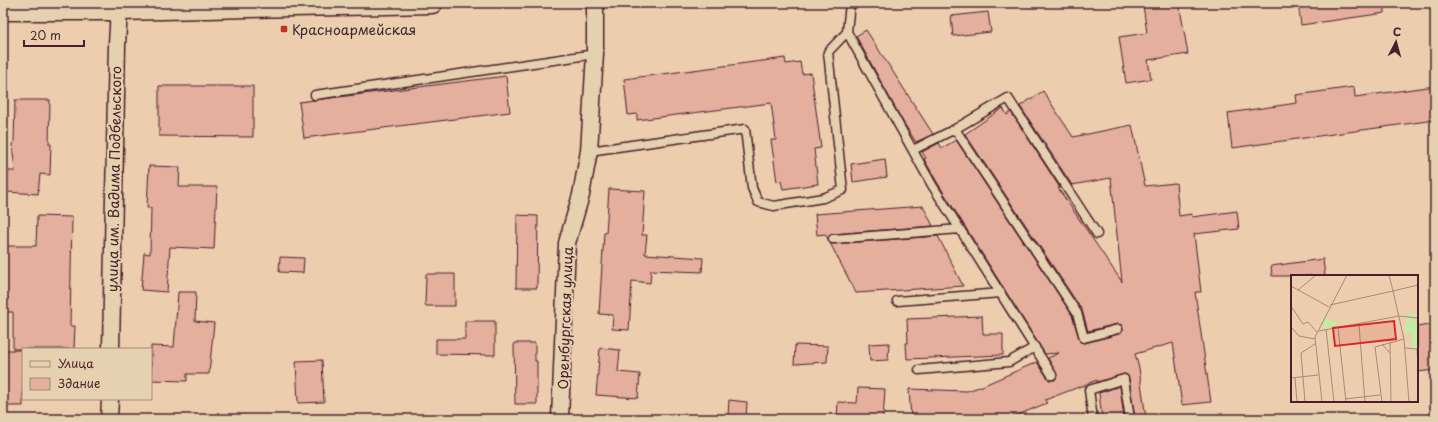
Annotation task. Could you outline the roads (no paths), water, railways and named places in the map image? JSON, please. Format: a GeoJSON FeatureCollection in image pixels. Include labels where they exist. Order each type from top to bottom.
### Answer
{"type":"FeatureCollection","features":[{"type":"Feature","properties":{"kind":"street"},"geometry":{"type":"LineString","coordinates":[[3,10],[119,10],[432,3]]}},
{"type":"Feature","properties":{"kind":"street","name":"Оренбургская улица"},"geometry":{"type":"LineString","coordinates":[[560,419],[566,243],[581,195],[589,151],[595,54],[594,3]]}},
{"type":"Feature","properties":{"kind":"street","name":"улица им. Вадима Подбельского"},"geometry":{"type":"LineString","coordinates":[[111,348],[119,10]]}},
{"type":"Feature","properties":{"kind":"street"},"geometry":{"type":"LineString","coordinates":[[110,400],[110,419]]}},
{"type":"Feature","properties":{"kind":"lane"},"geometry":{"type":"LineString","coordinates":[[850,3],[847,32],[932,185],[1052,375]]}},
{"type":"Feature","properties":{"kind":"lane"},"geometry":{"type":"LineString","coordinates":[[589,151],[745,129],[752,188],[758,202],[774,206],[823,198],[843,190],[828,52],[847,32]]}},
{"type":"Feature","properties":{"kind":"lane"},"geometry":{"type":"LineString","coordinates":[[315,96],[595,54]]}},
{"type":"Feature","properties":{"kind":"lane"},"geometry":{"type":"LineString","coordinates":[[913,150],[955,129],[1008,98],[1097,234]]}},
{"type":"Feature","properties":{"kind":"lane"},"geometry":{"type":"LineString","coordinates":[[955,129],[1077,313],[1084,338],[1118,329]]}},
{"type":"Feature","properties":{"kind":"lane"},"geometry":{"type":"LineString","coordinates":[[833,239],[960,229]]}},
{"type":"Feature","properties":{"kind":"lane"},"geometry":{"type":"LineString","coordinates":[[897,301],[1001,293]]}},
{"type":"Feature","properties":{"kind":"lane"},"geometry":{"type":"LineString","coordinates":[[919,370],[1009,362],[1035,347]]}},
{"type":"Feature","properties":{"kind":"lane"},"geometry":{"type":"LineString","coordinates":[[1090,419],[1093,419],[1089,390],[1124,379],[1130,419]]}},
{"type":"Feature","properties":{"kind":"place","name":"Красноармейская"},"geometry":{"type":"Point","coordinates":[284,29]}}]}
